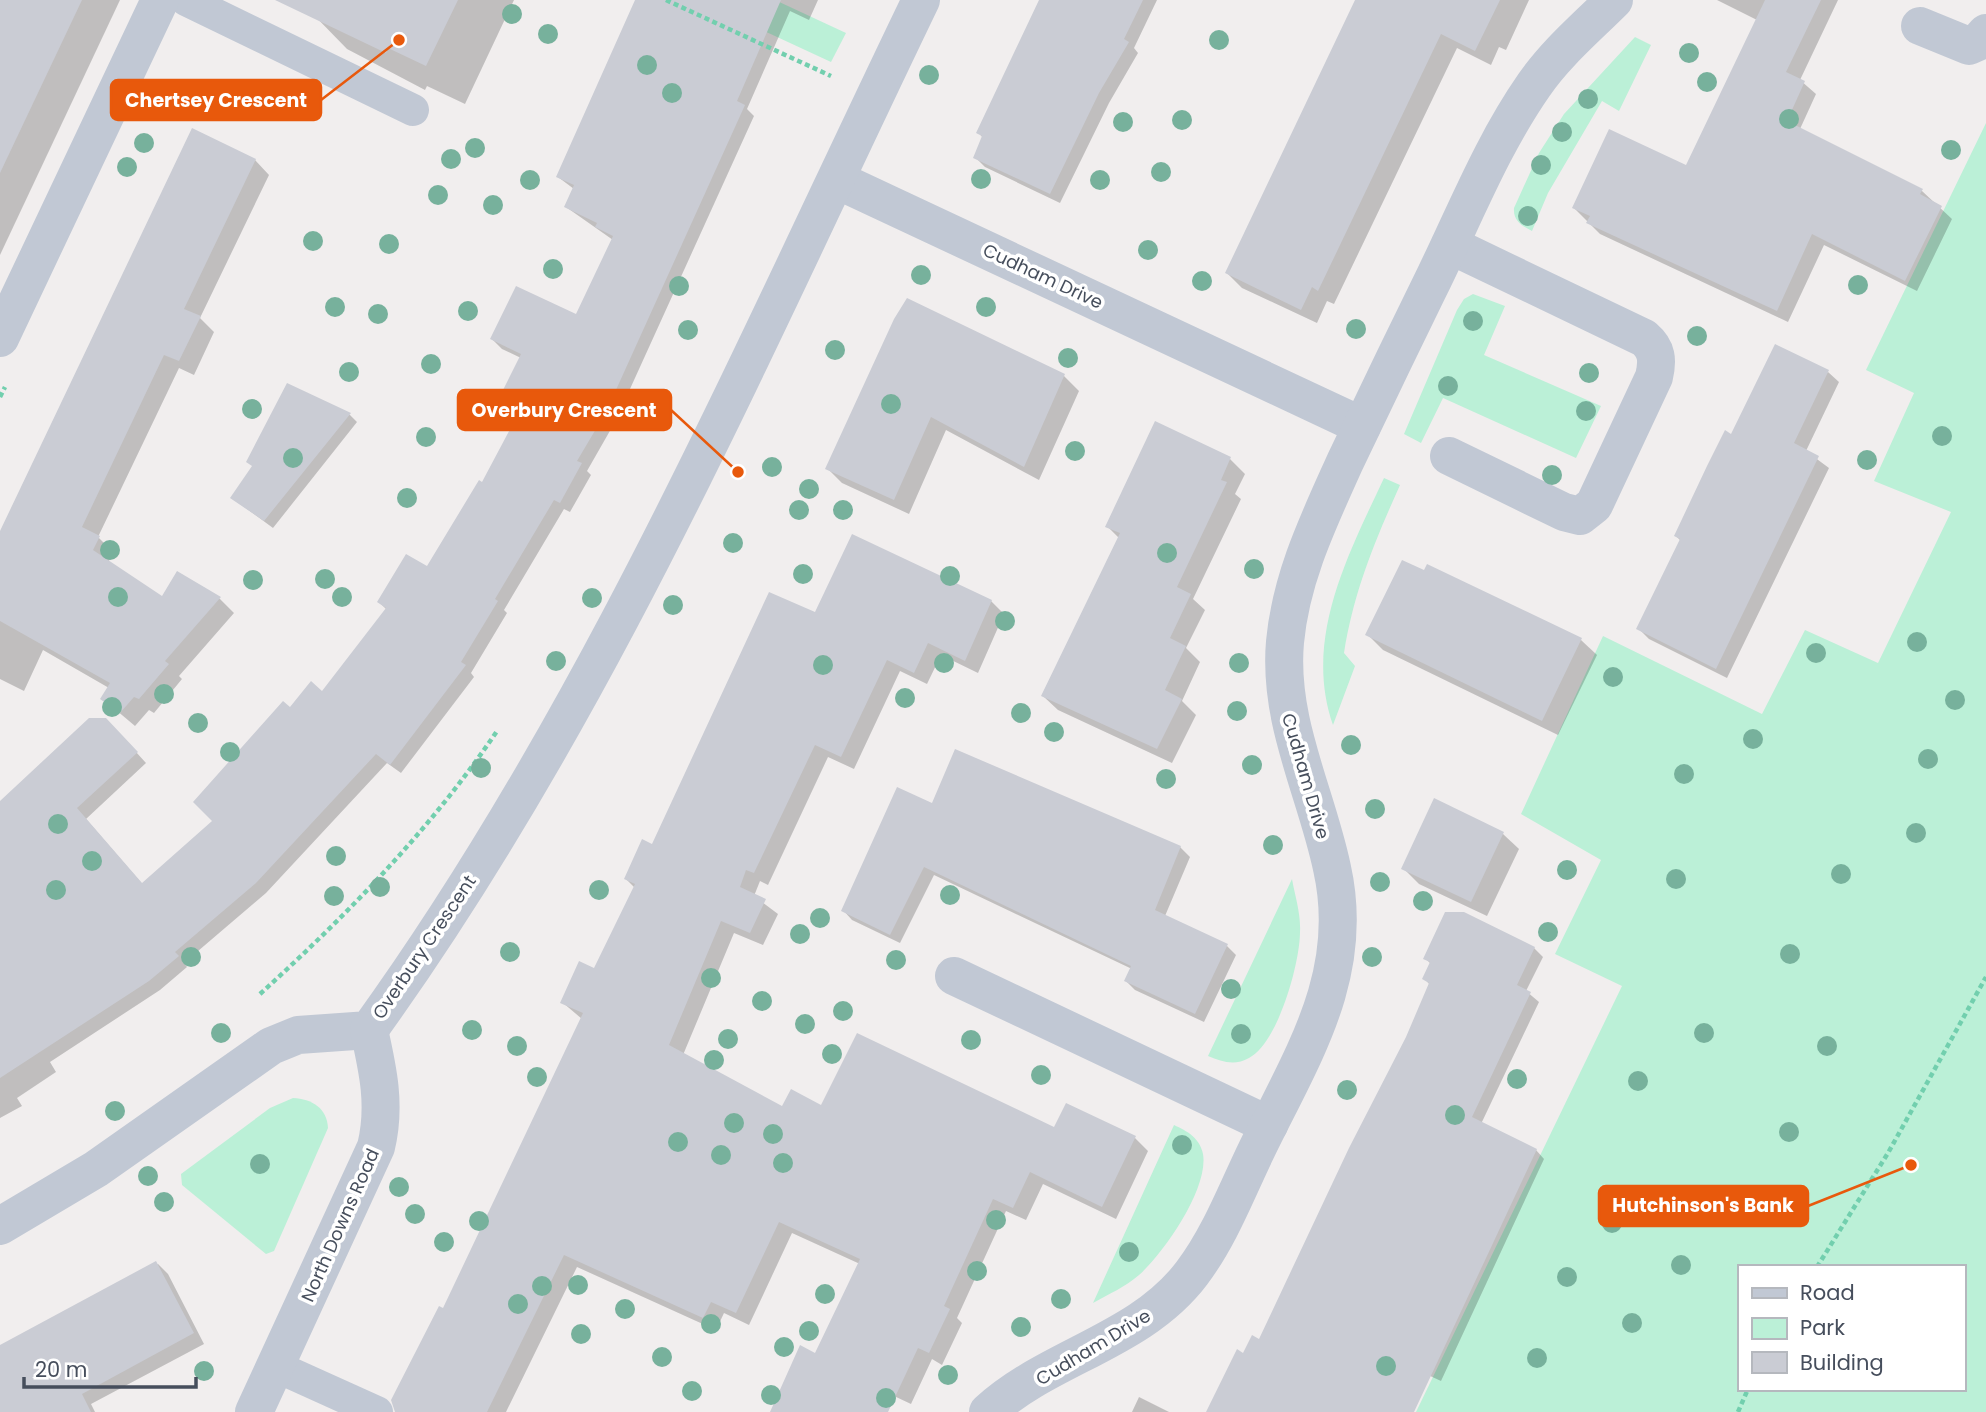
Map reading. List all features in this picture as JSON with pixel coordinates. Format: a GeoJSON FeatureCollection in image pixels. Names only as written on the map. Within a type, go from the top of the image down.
{"type":"FeatureCollection","features":[{"type":"Feature","properties":{"kind":"street"},"geometry":{"type":"LineString","coordinates":[[0,338],[160,0]]}},
{"type":"Feature","properties":{"kind":"street","name":"Overbury Crescent"},"geometry":{"type":"LineString","coordinates":[[0,1226],[96,1169],[271,1046],[298,1035],[369,1030],[449,913],[530,781],[612,634],[837,180],[921,0]]}},
{"type":"Feature","properties":{"kind":"street","name":"Cudham Drive"},"geometry":{"type":"LineString","coordinates":[[988,1412],[1008,1396],[1124,1332],[1174,1294],[1196,1268],[1216,1234],[1320,1020],[1336,963],[1338,936],[1332,868],[1287,704],[1285,642],[1302,564],[1362,426],[1514,116],[1536,83],[1614,0]]}},
{"type":"Feature","properties":{"kind":"street"},"geometry":{"type":"LineString","coordinates":[[1920,26],[1969,46],[1978,42],[1986,33]]}},
{"type":"Feature","properties":{"kind":"street","name":"Cudham Drive"},"geometry":{"type":"LineString","coordinates":[[837,180],[1362,426]]}},
{"type":"Feature","properties":{"kind":"street"},"geometry":{"type":"LineString","coordinates":[[1449,456],[1564,512],[1580,516],[1594,505],[1654,377],[1657,365],[1656,353],[1644,338],[1450,245]]}},
{"type":"Feature","properties":{"kind":"street"},"geometry":{"type":"LineString","coordinates":[[954,976],[1269,1125]]}},
{"type":"Feature","properties":{"kind":"street","name":"North Downs Road"},"geometry":{"type":"LineString","coordinates":[[254,1412],[376,1147],[382,1118],[382,1089],[369,1030]]}},
{"type":"Feature","properties":{"kind":"lane"},"geometry":{"type":"LineString","coordinates":[[186,0],[413,110]]}},
{"type":"Feature","properties":{"kind":"lane"},"geometry":{"type":"LineString","coordinates":[[275,1366],[377,1412]]}},
{"type":"Feature","properties":{"kind":"path"},"geometry":{"type":"LineString","coordinates":[[666,0],[835,78],[840,68]]}},
{"type":"Feature","properties":{"kind":"path"},"geometry":{"type":"LineString","coordinates":[[258,996],[386,870],[457,786],[502,724]]}},
{"type":"Feature","properties":{"kind":"path"},"geometry":{"type":"LineString","coordinates":[[1818,1265],[1888,1153],[1986,977]]}},
{"type":"Feature","properties":{"kind":"path"},"geometry":{"type":"LineString","coordinates":[[1738,1412],[1747,1391]]}},
{"type":"Feature","properties":{"kind":"green space"},"geometry":{"type":"Polygon","coordinates":[[[697,0],[775,0],[846,33],[831,62],[697,0]]]}},
{"type":"Feature","properties":{"kind":"green space"},"geometry":{"type":"Polygon","coordinates":[[[1635,37],[1651,45],[1619,111],[1602,101],[1548,193],[1532,231],[1528,229],[1517,220],[1514,208],[1539,153],[1564,114],[1635,37]]]}},
{"type":"Feature","properties":{"kind":"green space"},"geometry":{"type":"Polygon","coordinates":[[[1986,123],[1986,1412],[1416,1412],[1622,986],[1555,954],[1601,860],[1521,814],[1603,636],[1762,714],[1805,630],[1878,663],[1951,512],[1874,481],[1914,393],[1866,370],[1986,123]]]}},
{"type":"Feature","properties":{"kind":"green space"},"geometry":{"type":"Polygon","coordinates":[[[1473,294],[1505,306],[1484,355],[1601,406],[1576,458],[1443,398],[1421,443],[1404,434],[1457,310],[1464,299],[1473,294]]]}},
{"type":"Feature","properties":{"kind":"green space"},"geometry":{"type":"Polygon","coordinates":[[[1384,478],[1400,485],[1373,547],[1353,609],[1344,653],[1355,666],[1333,725],[1325,693],[1323,661],[1326,629],[1344,567],[1384,478]]]}},
{"type":"Feature","properties":{"kind":"green space"},"geometry":{"type":"Polygon","coordinates":[[[1292,879],[1300,919],[1299,946],[1292,982],[1278,1020],[1260,1050],[1249,1058],[1229,1062],[1208,1056],[1292,879]]]}},
{"type":"Feature","properties":{"kind":"green space"},"geometry":{"type":"Polygon","coordinates":[[[293,1098],[306,1100],[317,1106],[325,1115],[328,1128],[274,1251],[266,1254],[182,1185],[181,1174],[270,1108],[293,1098]]]}},
{"type":"Feature","properties":{"kind":"green space"},"geometry":{"type":"Polygon","coordinates":[[[1174,1125],[1196,1139],[1203,1154],[1203,1168],[1192,1201],[1172,1236],[1149,1265],[1128,1283],[1093,1303],[1174,1125]]]}},
{"type":"Feature","properties":{"kind":"building"},"geometry":{"type":"Polygon","coordinates":[[[0,0],[82,0],[0,173],[0,0]]]}},
{"type":"Feature","properties":{"kind":"building"},"geometry":{"type":"Polygon","coordinates":[[[275,0],[458,0],[426,66],[388,48],[386,53],[275,0]]]}},
{"type":"Feature","properties":{"kind":"building"},"geometry":{"type":"Polygon","coordinates":[[[635,0],[781,0],[737,101],[745,105],[606,412],[577,461],[582,463],[560,503],[554,500],[495,599],[498,601],[461,662],[466,665],[390,765],[376,754],[256,883],[175,952],[179,956],[149,981],[0,1078],[0,801],[89,718],[106,718],[138,752],[77,808],[142,883],[212,821],[193,802],[283,701],[290,707],[311,681],[322,691],[386,608],[377,602],[406,554],[427,566],[479,480],[482,482],[525,401],[503,390],[521,354],[490,339],[516,286],[576,314],[613,236],[595,227],[597,223],[564,207],[574,185],[556,177],[635,0]]]}},
{"type":"Feature","properties":{"kind":"building"},"geometry":{"type":"Polygon","coordinates":[[[1039,0],[1143,0],[1124,39],[1129,42],[1099,93],[1050,194],[973,158],[982,136],[976,133],[1039,0]]]}},
{"type":"Feature","properties":{"kind":"building"},"geometry":{"type":"Polygon","coordinates":[[[1355,0],[1500,0],[1475,51],[1441,34],[1318,291],[1312,287],[1301,310],[1225,273],[1355,0]]]}},
{"type":"Feature","properties":{"kind":"building"},"geometry":{"type":"Polygon","coordinates":[[[1765,0],[1821,0],[1786,72],[1805,81],[1787,121],[1923,189],[1920,194],[1942,206],[1905,281],[1812,234],[1777,311],[1586,223],[1590,216],[1572,208],[1609,129],[1686,165],[1765,0]]]}},
{"type":"Feature","properties":{"kind":"building"},"geometry":{"type":"Polygon","coordinates":[[[192,128],[256,159],[184,309],[201,316],[179,361],[164,355],[82,527],[100,536],[93,550],[162,596],[177,571],[221,597],[165,661],[169,664],[139,699],[134,697],[120,713],[100,699],[110,683],[0,621],[0,531],[192,128]]]}},
{"type":"Feature","properties":{"kind":"building"},"geometry":{"type":"Polygon","coordinates":[[[907,298],[1065,374],[1024,467],[931,417],[894,500],[825,469],[894,319],[907,298]]]}},
{"type":"Feature","properties":{"kind":"building"},"geometry":{"type":"Polygon","coordinates":[[[1775,344],[1829,370],[1794,443],[1819,456],[1716,669],[1636,629],[1680,539],[1674,536],[1707,466],[1725,430],[1731,434],[1775,344]]]}},
{"type":"Feature","properties":{"kind":"building"},"geometry":{"type":"Polygon","coordinates":[[[287,383],[351,413],[264,521],[230,498],[252,466],[246,462],[287,383]]]}},
{"type":"Feature","properties":{"kind":"building"},"geometry":{"type":"Polygon","coordinates":[[[1155,421],[1231,457],[1221,480],[1227,482],[1177,587],[1191,594],[1170,638],[1186,646],[1165,690],[1182,699],[1157,749],[1041,696],[1120,533],[1105,527],[1155,421]]]}},
{"type":"Feature","properties":{"kind":"building"},"geometry":{"type":"Polygon","coordinates":[[[852,534],[992,600],[965,661],[928,643],[914,673],[887,660],[841,757],[815,745],[754,873],[746,870],[740,887],[766,899],[750,933],[721,921],[669,1045],[782,1106],[791,1089],[821,1105],[857,1033],[1054,1127],[1066,1103],[1136,1136],[1102,1207],[1030,1172],[1013,1208],[993,1199],[944,1306],[950,1309],[929,1353],[918,1348],[888,1412],[770,1412],[800,1345],[815,1353],[860,1259],[779,1222],[736,1313],[711,1302],[703,1318],[564,1255],[487,1412],[395,1412],[391,1400],[439,1306],[443,1308],[583,1013],[560,1003],[579,961],[594,968],[635,884],[624,879],[642,839],[652,844],[769,592],[815,612],[852,534]]]}},
{"type":"Feature","properties":{"kind":"building"},"geometry":{"type":"Polygon","coordinates":[[[1402,560],[1424,570],[1427,564],[1582,638],[1542,721],[1365,635],[1402,560]]]}},
{"type":"Feature","properties":{"kind":"building"},"geometry":{"type":"Polygon","coordinates":[[[955,749],[1181,846],[1155,910],[1228,944],[1195,1014],[1124,981],[1131,966],[924,867],[890,935],[841,911],[897,787],[932,803],[955,749]]]}},
{"type":"Feature","properties":{"kind":"building"},"geometry":{"type":"Polygon","coordinates":[[[1434,798],[1504,832],[1471,902],[1401,869],[1434,798]]]}},
{"type":"Feature","properties":{"kind":"building"},"geometry":{"type":"Polygon","coordinates":[[[1445,912],[1464,912],[1535,947],[1517,985],[1531,992],[1472,1117],[1537,1149],[1414,1412],[1206,1412],[1237,1349],[1243,1353],[1252,1335],[1259,1339],[1349,1148],[1406,1037],[1429,983],[1422,979],[1430,962],[1423,959],[1445,912]]]}},
{"type":"Feature","properties":{"kind":"building"},"geometry":{"type":"Polygon","coordinates":[[[156,1261],[194,1333],[82,1394],[91,1412],[0,1412],[0,1345],[156,1261]]]}},
{"type":"Feature","properties":{"kind":"place","name":"Chertsey Crescent"},"geometry":{"type":"Point","coordinates":[399,40]}},
{"type":"Feature","properties":{"kind":"place","name":"Overbury Crescent"},"geometry":{"type":"Point","coordinates":[738,472]}},
{"type":"Feature","properties":{"kind":"place","name":"Hutchinson's Bank"},"geometry":{"type":"Point","coordinates":[1911,1165]}}]}
